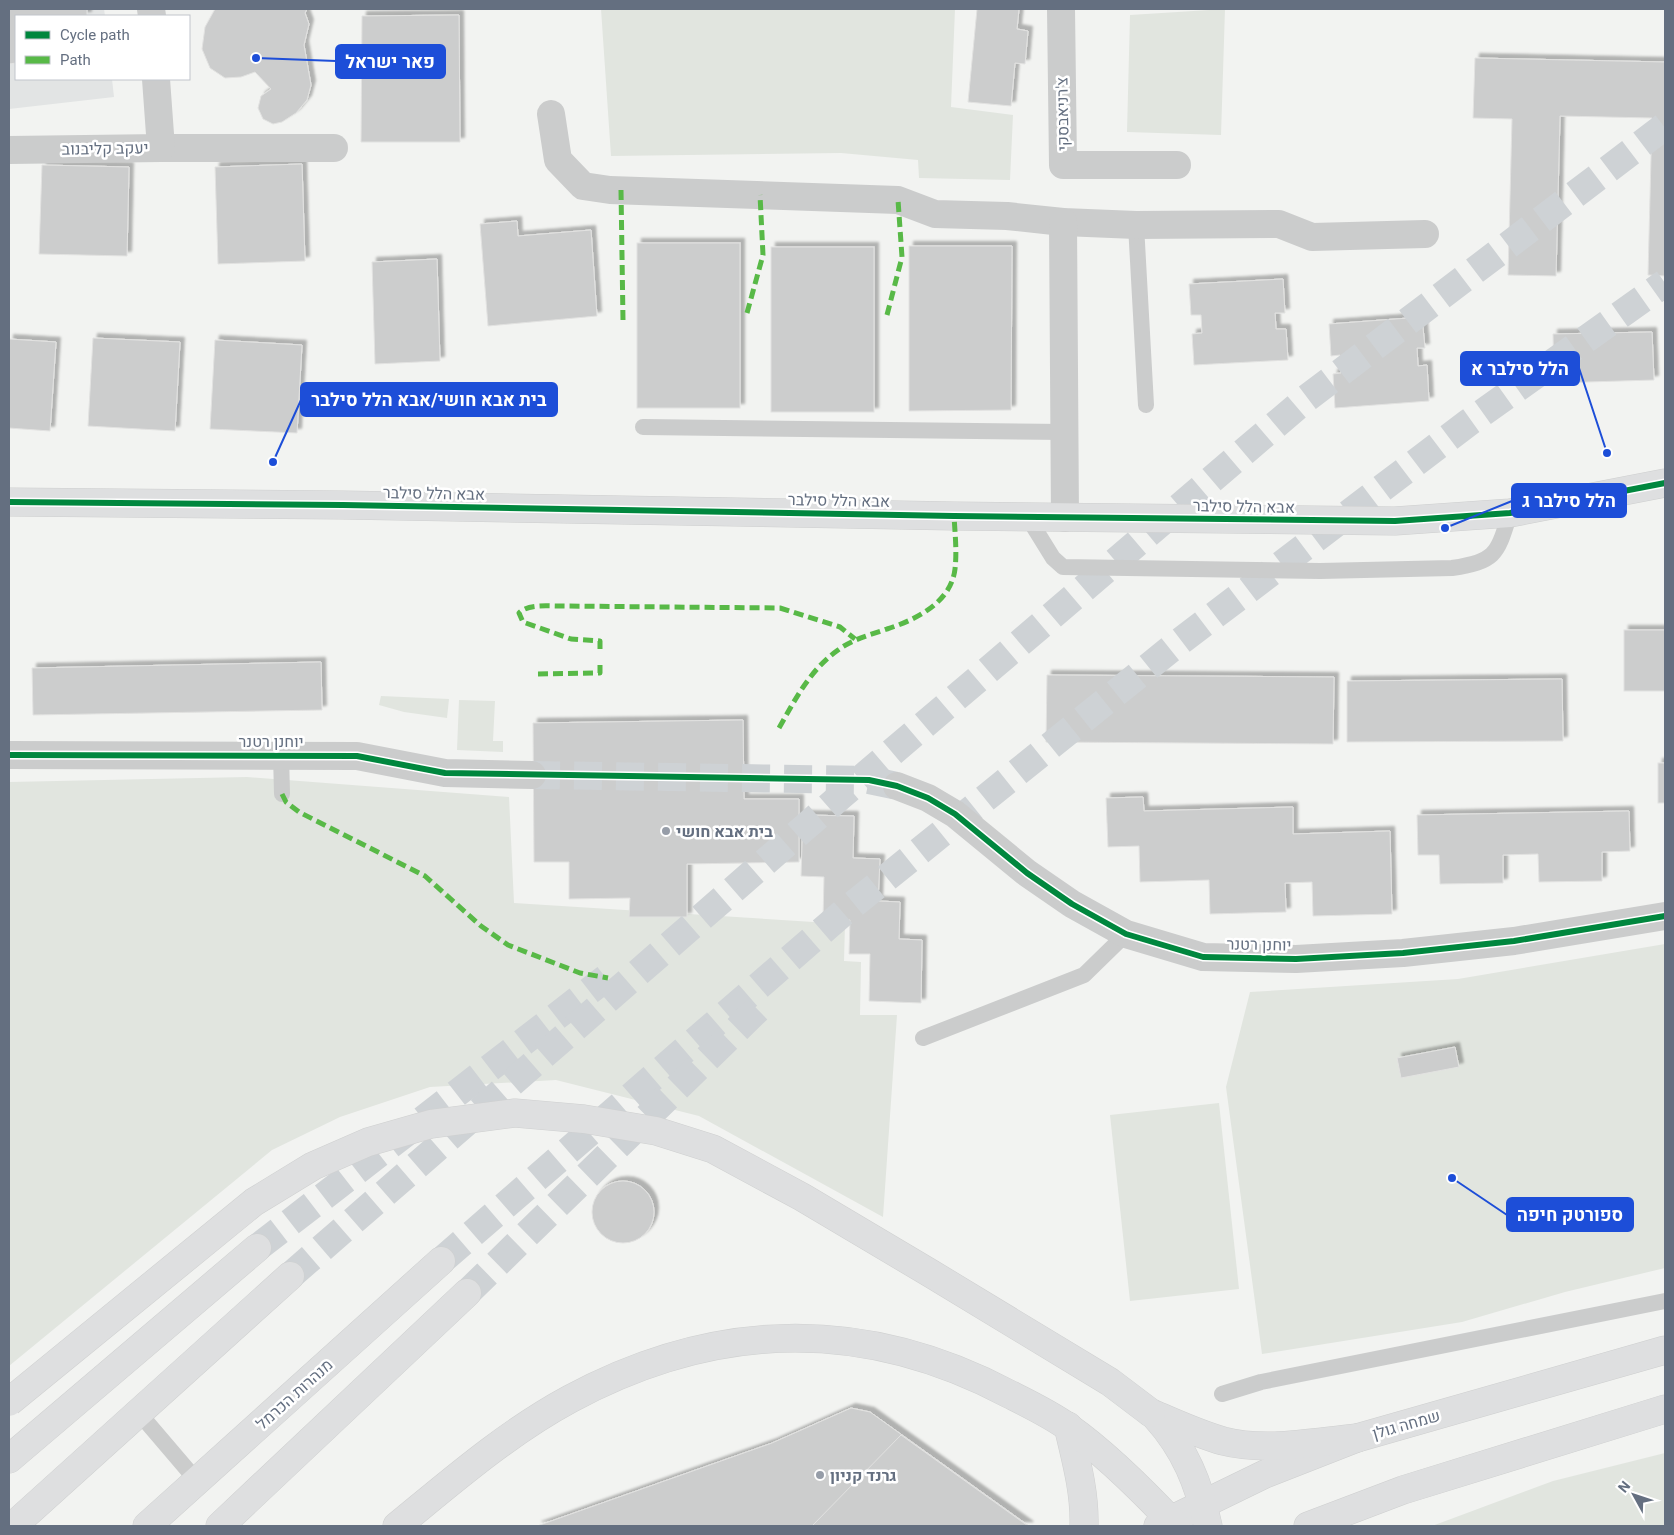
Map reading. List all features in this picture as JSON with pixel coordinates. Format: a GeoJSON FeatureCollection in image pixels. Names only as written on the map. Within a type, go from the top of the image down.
{"type":"FeatureCollection","features":[{"type":"Feature","properties":{"kind":"main road","name":"אבא הלל סילבר"},"geometry":{"type":"LineString","coordinates":[[9,502],[343,505],[1066,518],[1395,521],[1510,513],[1665,484]]}},
{"type":"Feature","properties":{"kind":"main road"},"geometry":{"type":"LineString","coordinates":[[9,1402],[254,1202],[313,1166],[368,1142],[431,1124],[515,1113],[584,1119],[656,1131],[713,1149],[802,1196],[1110,1382],[1151,1413],[1170,1432],[1183,1452],[1206,1514]]}},
{"type":"Feature","properties":{"kind":"main road"},"geometry":{"type":"LineString","coordinates":[[9,1459],[257,1248]]}},
{"type":"Feature","properties":{"kind":"main road","name":"מנהרות הכרמל"},"geometry":{"type":"LineString","coordinates":[[147,1526],[441,1262]]}},
{"type":"Feature","properties":{"kind":"main road"},"geometry":{"type":"LineString","coordinates":[[13,1526],[290,1276]]}},
{"type":"Feature","properties":{"kind":"main road"},"geometry":{"type":"LineString","coordinates":[[223,1523],[467,1293]]}},
{"type":"Feature","properties":{"kind":"main road"},"geometry":{"type":"LineString","coordinates":[[397,1526],[519,1430],[570,1399],[648,1364],[732,1342],[799,1337],[846,1341],[914,1354],[963,1371],[1068,1426],[1121,1472],[1168,1524]]}},
{"type":"Feature","properties":{"kind":"main road","name":"שמחה גולן"},"geometry":{"type":"LineString","coordinates":[[1168,1524],[1206,1514],[1265,1474],[1357,1438],[1665,1350]]}},
{"type":"Feature","properties":{"kind":"main road"},"geometry":{"type":"LineString","coordinates":[[1308,1526],[1403,1490],[1665,1409]]}},
{"type":"Feature","properties":{"kind":"main road"},"geometry":{"type":"LineString","coordinates":[[1151,1413],[1193,1432],[1232,1442],[1274,1447],[1357,1438]]}},
{"type":"Feature","properties":{"kind":"main road"},"geometry":{"type":"LineString","coordinates":[[1068,1426],[1080,1471],[1085,1508],[1084,1526]]}},
{"type":"Feature","properties":{"kind":"street","name":"צ'רניאבסקי"},"geometry":{"type":"LineString","coordinates":[[1061,9],[1063,165],[1177,165]]}},
{"type":"Feature","properties":{"kind":"street","name":"יעקב קליבנוב"},"geometry":{"type":"LineString","coordinates":[[9,150],[162,148],[156,80]]}},
{"type":"Feature","properties":{"kind":"street"},"geometry":{"type":"LineString","coordinates":[[551,114],[558,160],[582,186],[610,190],[898,200],[935,214],[1007,216],[1063,222],[1136,225],[1279,224],[1312,237],[1425,234]]}},
{"type":"Feature","properties":{"kind":"street"},"geometry":{"type":"LineString","coordinates":[[162,148],[334,148]]}},
{"type":"Feature","properties":{"kind":"street"},"geometry":{"type":"LineString","coordinates":[[1063,222],[1066,518]]}},
{"type":"Feature","properties":{"kind":"street","name":"יוחנן רטנר"},"geometry":{"type":"LineString","coordinates":[[9,755],[281,754],[357,756],[445,773],[532,775]]}},
{"type":"Feature","properties":{"kind":"street","name":"יוחנן רטנר"},"geometry":{"type":"LineString","coordinates":[[897,786],[928,798],[954,814],[1034,878],[1072,904],[1126,934],[1203,957],[1296,959],[1403,952],[1514,941],[1665,916]]}},
{"type":"Feature","properties":{"kind":"lane"},"geometry":{"type":"LineString","coordinates":[[1136,225],[1146,405]]}},
{"type":"Feature","properties":{"kind":"lane"},"geometry":{"type":"LineString","coordinates":[[643,427],[1065,432]]}},
{"type":"Feature","properties":{"kind":"lane"},"geometry":{"type":"LineString","coordinates":[[1026,516],[1054,558],[1063,567],[1320,571],[1452,568],[1472,565],[1486,560],[1497,551],[1510,513]]}},
{"type":"Feature","properties":{"kind":"lane"},"geometry":{"type":"LineString","coordinates":[[281,754],[282,794]]}},
{"type":"Feature","properties":{"kind":"lane"},"geometry":{"type":"LineString","coordinates":[[923,1038],[1084,975],[1126,934]]}},
{"type":"Feature","properties":{"kind":"lane"},"geometry":{"type":"LineString","coordinates":[[1222,1394],[1261,1382],[1665,1301]]}},
{"type":"Feature","properties":{"kind":"lane"},"geometry":{"type":"LineString","coordinates":[[139,1413],[197,1482]]}},
{"type":"Feature","properties":{"kind":"shaded area"},"geometry":{"type":"Polygon","coordinates":[[[9,9],[104,9],[105,15],[15,15],[15,80],[112,80],[114,97],[9,109],[9,9]]]}},
{"type":"Feature","properties":{"kind":"shaded area"},"geometry":{"type":"Polygon","coordinates":[[[601,9],[955,9],[951,107],[1013,115],[1010,180],[919,178],[918,160],[841,153],[611,156],[601,9]]]}},
{"type":"Feature","properties":{"kind":"shaded area"},"geometry":{"type":"Polygon","coordinates":[[[1225,9],[1221,135],[1127,132],[1130,15],[1225,9]]]}},
{"type":"Feature","properties":{"kind":"shaded area"},"geometry":{"type":"Polygon","coordinates":[[[381,696],[449,699],[447,718],[404,712],[379,705],[381,696]]]}},
{"type":"Feature","properties":{"kind":"shaded area"},"geometry":{"type":"Polygon","coordinates":[[[459,700],[495,701],[493,741],[503,741],[503,752],[457,750],[459,700]]]}},
{"type":"Feature","properties":{"kind":"shaded area"},"geometry":{"type":"Polygon","coordinates":[[[247,777],[509,797],[514,903],[845,924],[844,961],[861,962],[860,1015],[897,1015],[883,1217],[699,1116],[556,1080],[430,1087],[340,1117],[272,1150],[9,1366],[9,782],[247,777]]]}},
{"type":"Feature","properties":{"kind":"shaded area"},"geometry":{"type":"Polygon","coordinates":[[[1665,944],[1665,1268],[1565,1292],[1462,1322],[1262,1354],[1226,1087],[1250,992],[1458,979],[1665,944]]]}},
{"type":"Feature","properties":{"kind":"shaded area"},"geometry":{"type":"Polygon","coordinates":[[[1219,1103],[1239,1289],[1130,1301],[1110,1115],[1219,1103]]]}},
{"type":"Feature","properties":{"kind":"shaded area"},"geometry":{"type":"Polygon","coordinates":[[[1665,1453],[1665,1526],[1432,1526],[1553,1481],[1665,1453]]]}},
{"type":"Feature","properties":{"kind":"building"},"geometry":{"type":"Polygon","coordinates":[[[9,9],[87,9],[87,15],[15,15],[15,63],[9,64],[9,9]]]}},
{"type":"Feature","properties":{"kind":"building"},"geometry":{"type":"Polygon","coordinates":[[[215,9],[307,9],[305,13],[309,24],[304,45],[311,85],[307,100],[296,113],[282,122],[273,124],[263,119],[258,108],[261,96],[271,89],[255,72],[241,77],[225,78],[210,68],[202,49],[205,27],[215,9]]]}},
{"type":"Feature","properties":{"kind":"building"},"geometry":{"type":"Polygon","coordinates":[[[977,9],[1019,9],[1017,29],[1028,31],[1025,64],[1015,63],[1011,106],[968,102],[977,9]]]}},
{"type":"Feature","properties":{"kind":"building"},"geometry":{"type":"Polygon","coordinates":[[[459,15],[460,142],[361,142],[362,16],[459,15]]]}},
{"type":"Feature","properties":{"kind":"building"},"geometry":{"type":"Polygon","coordinates":[[[1475,58],[1665,62],[1665,276],[1648,275],[1652,118],[1560,116],[1556,276],[1508,275],[1512,119],[1473,118],[1475,58]]]}},
{"type":"Feature","properties":{"kind":"building"},"geometry":{"type":"Polygon","coordinates":[[[302,164],[305,261],[218,264],[215,167],[302,164]]]}},
{"type":"Feature","properties":{"kind":"building"},"geometry":{"type":"Polygon","coordinates":[[[42,165],[129,167],[127,256],[39,254],[42,165]]]}},
{"type":"Feature","properties":{"kind":"building"},"geometry":{"type":"Polygon","coordinates":[[[517,221],[518,236],[591,230],[597,316],[488,326],[480,224],[517,221]]]}},
{"type":"Feature","properties":{"kind":"building"},"geometry":{"type":"Polygon","coordinates":[[[637,243],[740,243],[740,408],[637,408],[637,243]]]}},
{"type":"Feature","properties":{"kind":"building"},"geometry":{"type":"Polygon","coordinates":[[[909,246],[1012,246],[1011,410],[909,411],[909,246]]]}},
{"type":"Feature","properties":{"kind":"building"},"geometry":{"type":"Polygon","coordinates":[[[771,247],[874,247],[874,412],[771,412],[771,247]]]}},
{"type":"Feature","properties":{"kind":"building"},"geometry":{"type":"Polygon","coordinates":[[[437,259],[440,361],[375,364],[372,262],[437,259]]]}},
{"type":"Feature","properties":{"kind":"building"},"geometry":{"type":"Polygon","coordinates":[[[1283,279],[1285,313],[1275,313],[1276,329],[1286,329],[1288,360],[1194,365],[1192,334],[1202,333],[1201,315],[1191,315],[1189,284],[1283,279]]]}},
{"type":"Feature","properties":{"kind":"building"},"geometry":{"type":"Polygon","coordinates":[[[1422,317],[1425,348],[1417,348],[1418,366],[1427,365],[1429,401],[1335,408],[1333,374],[1341,373],[1340,355],[1331,356],[1329,324],[1422,317]]]}},
{"type":"Feature","properties":{"kind":"building"},"geometry":{"type":"Polygon","coordinates":[[[1652,332],[1654,380],[1554,383],[1553,334],[1652,332]]]}},
{"type":"Feature","properties":{"kind":"building"},"geometry":{"type":"Polygon","coordinates":[[[93,338],[180,342],[175,431],[88,426],[93,338]]]}},
{"type":"Feature","properties":{"kind":"building"},"geometry":{"type":"Polygon","coordinates":[[[9,339],[56,342],[50,431],[9,428],[9,339]]]}},
{"type":"Feature","properties":{"kind":"building"},"geometry":{"type":"Polygon","coordinates":[[[215,340],[302,345],[297,433],[210,429],[215,340]]]}},
{"type":"Feature","properties":{"kind":"building"},"geometry":{"type":"Polygon","coordinates":[[[1624,630],[1665,630],[1665,691],[1624,691],[1624,630]]]}},
{"type":"Feature","properties":{"kind":"building"},"geometry":{"type":"Polygon","coordinates":[[[321,662],[322,710],[33,715],[32,668],[321,662]]]}},
{"type":"Feature","properties":{"kind":"building"},"geometry":{"type":"Polygon","coordinates":[[[1047,675],[1334,677],[1333,744],[1046,742],[1047,675]]]}},
{"type":"Feature","properties":{"kind":"building"},"geometry":{"type":"Polygon","coordinates":[[[1562,679],[1563,741],[1347,742],[1347,681],[1562,679]]]}},
{"type":"Feature","properties":{"kind":"building","name":"בית אבא חושי"},"geometry":{"type":"Polygon","coordinates":[[[743,720],[744,799],[799,799],[799,862],[687,864],[687,917],[629,917],[630,898],[569,899],[569,862],[534,862],[533,723],[743,720]]]}},
{"type":"Feature","properties":{"kind":"building"},"geometry":{"type":"Polygon","coordinates":[[[1658,763],[1665,763],[1665,803],[1658,803],[1658,763]]]}},
{"type":"Feature","properties":{"kind":"building"},"geometry":{"type":"Polygon","coordinates":[[[1143,797],[1144,811],[1293,807],[1293,834],[1390,831],[1392,914],[1313,916],[1312,882],[1285,883],[1286,912],[1210,914],[1209,880],[1140,882],[1139,846],[1108,847],[1106,798],[1143,797]]]}},
{"type":"Feature","properties":{"kind":"building"},"geometry":{"type":"Polygon","coordinates":[[[1629,811],[1630,851],[1602,852],[1602,881],[1539,882],[1538,854],[1503,855],[1503,883],[1440,884],[1439,855],[1418,855],[1417,815],[1629,811]]]}},
{"type":"Feature","properties":{"kind":"building"},"geometry":{"type":"Polygon","coordinates":[[[803,815],[854,816],[853,858],[880,859],[878,901],[900,902],[899,939],[922,940],[921,1003],[869,1001],[870,954],[849,954],[850,920],[823,919],[824,877],[801,876],[803,815]]]}},
{"type":"Feature","properties":{"kind":"building"},"geometry":{"type":"Polygon","coordinates":[[[1455,1047],[1459,1067],[1401,1078],[1397,1058],[1455,1047]]]}},
{"type":"Feature","properties":{"kind":"building"},"geometry":{"type":"Polygon","coordinates":[[[623,1181],[635,1183],[645,1190],[652,1200],[654,1212],[652,1224],[645,1234],[635,1241],[623,1243],[611,1241],[601,1234],[594,1224],[592,1212],[594,1200],[601,1190],[611,1183],[623,1181]]]}},
{"type":"Feature","properties":{"kind":"building","name":"גרנד קניון"},"geometry":{"type":"Polygon","coordinates":[[[851,1408],[870,1412],[1029,1526],[537,1526],[772,1443],[851,1408]]]}},
{"type":"Feature","properties":{"kind":"building"},"geometry":{"type":"Polygon","coordinates":[[[901,1435],[1028,1526],[812,1526],[901,1435]]]}},
{"type":"Feature","properties":{"kind":"tunnel"},"geometry":{"type":"LineString","coordinates":[[290,1276],[842,795],[1307,398],[1665,126]]}},
{"type":"Feature","properties":{"kind":"tunnel"},"geometry":{"type":"LineString","coordinates":[[441,1261],[844,912],[1178,643],[1468,423],[1665,283]]}},
{"type":"Feature","properties":{"kind":"tunnel"},"geometry":{"type":"LineString","coordinates":[[532,775],[869,780],[897,786]]}},
{"type":"Feature","properties":{"kind":"tunnel"},"geometry":{"type":"LineString","coordinates":[[257,1248],[606,978]]}},
{"type":"Feature","properties":{"kind":"tunnel"},"geometry":{"type":"LineString","coordinates":[[467,1293],[764,1003]]}},
{"type":"Feature","properties":{"kind":"marked path"},"geometry":{"type":"LineString","coordinates":[[621,190],[623,320]]}},
{"type":"Feature","properties":{"kind":"marked path"},"geometry":{"type":"LineString","coordinates":[[747,313],[763,255],[760,195]]}},
{"type":"Feature","properties":{"kind":"marked path"},"geometry":{"type":"LineString","coordinates":[[887,315],[902,257],[898,200]]}},
{"type":"Feature","properties":{"kind":"marked path"},"geometry":{"type":"LineString","coordinates":[[779,728],[804,685],[828,658],[856,640],[909,621],[939,601],[947,591],[955,569],[954,516]]}},
{"type":"Feature","properties":{"kind":"marked path"},"geometry":{"type":"LineString","coordinates":[[600,649],[600,641],[571,639],[523,622],[519,613],[527,608],[543,606],[780,608],[840,627],[855,639]]}},
{"type":"Feature","properties":{"kind":"marked path"},"geometry":{"type":"LineString","coordinates":[[538,674],[600,673],[600,664]]}},
{"type":"Feature","properties":{"kind":"marked path"},"geometry":{"type":"LineString","coordinates":[[282,794],[286,802],[299,812],[425,876],[481,926],[508,945],[580,973],[608,978]]}},
{"type":"Feature","properties":{"kind":"cycle path"},"geometry":{"type":"LineString","coordinates":[[9,502],[343,505],[954,516],[1395,521],[1510,513],[1665,483]]}},
{"type":"Feature","properties":{"kind":"cycle path"},"geometry":{"type":"LineString","coordinates":[[9,755],[357,756],[445,773],[869,780],[897,786],[928,798],[955,814],[1027,873],[1072,904],[1126,934],[1203,957],[1296,959],[1403,953],[1514,941],[1665,916]]}},
{"type":"Feature","properties":{"kind":"place","name":"פאר ישראל"},"geometry":{"type":"Point","coordinates":[256,58]}},
{"type":"Feature","properties":{"kind":"place","name":"הלל סילבר א"},"geometry":{"type":"Point","coordinates":[1607,453]}},
{"type":"Feature","properties":{"kind":"place","name":"בית אבא חושי/אבא הלל סילבר"},"geometry":{"type":"Point","coordinates":[273,462]}},
{"type":"Feature","properties":{"kind":"place","name":"הלל סילבר ג"},"geometry":{"type":"Point","coordinates":[1445,528]}},
{"type":"Feature","properties":{"kind":"place","name":"בית אבא חושי"},"geometry":{"type":"Point","coordinates":[666,831]}},
{"type":"Feature","properties":{"kind":"place","name":"ספורטק חיפה"},"geometry":{"type":"Point","coordinates":[1452,1178]}},
{"type":"Feature","properties":{"kind":"place","name":"גרנד קניון"},"geometry":{"type":"Point","coordinates":[820,1475]}}]}
